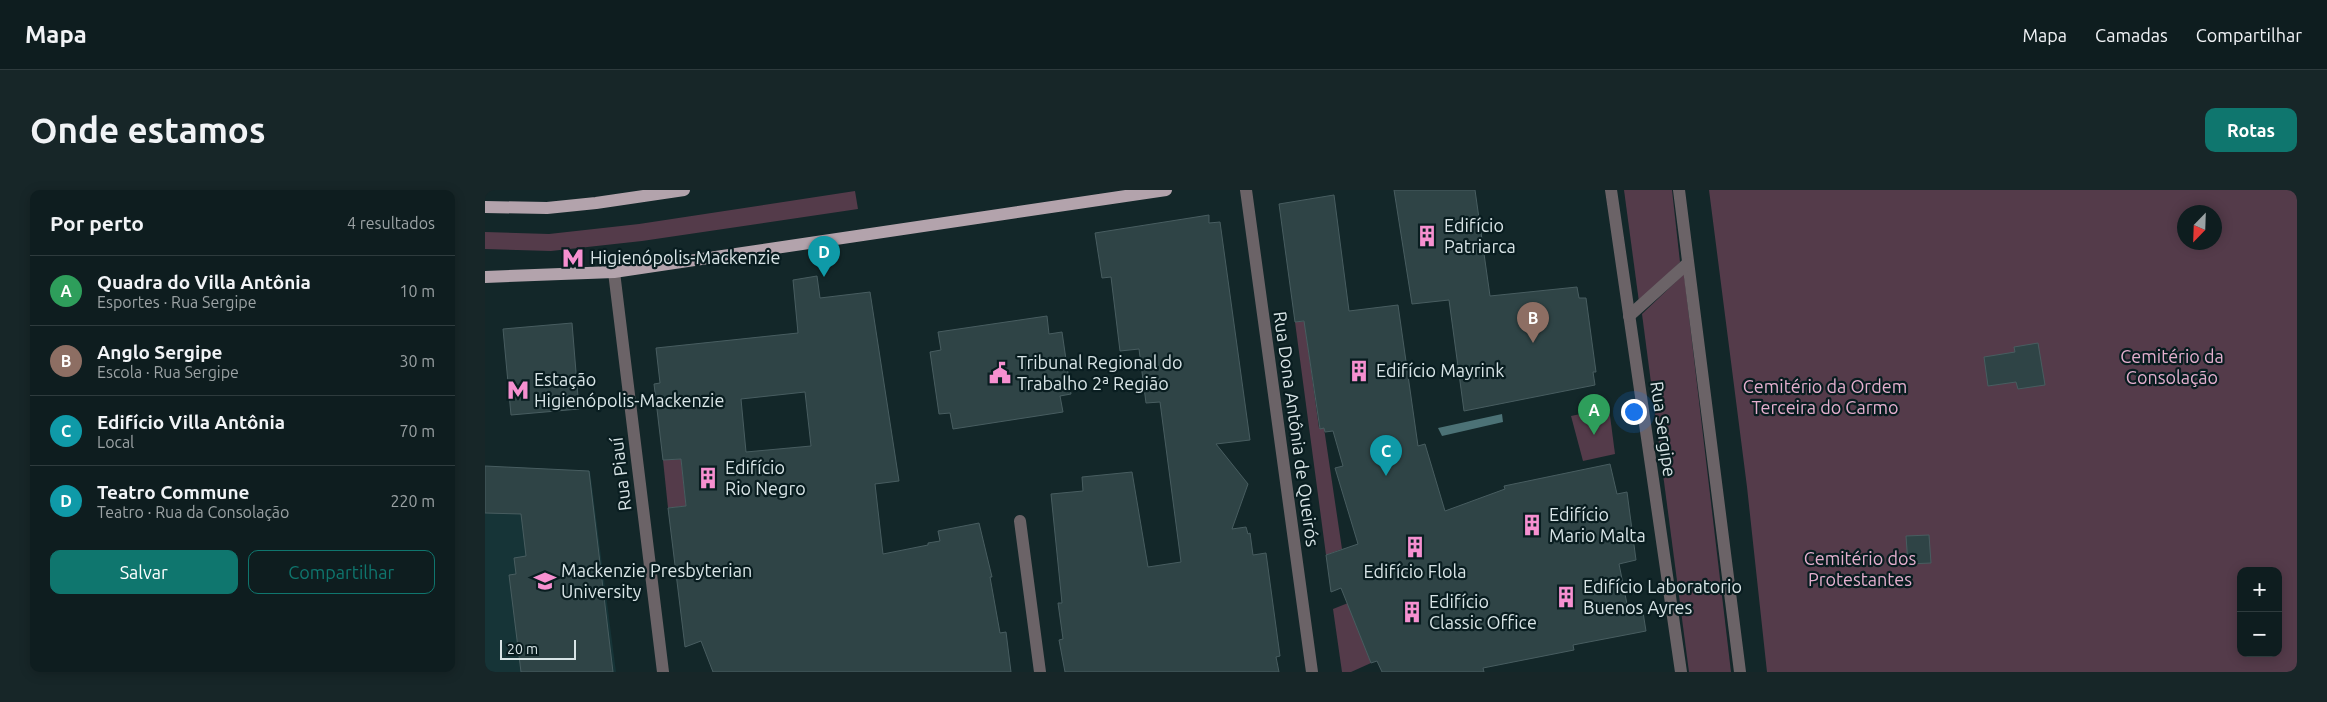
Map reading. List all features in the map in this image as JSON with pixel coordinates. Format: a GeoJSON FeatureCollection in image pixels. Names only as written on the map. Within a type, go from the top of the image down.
{"type":"FeatureCollection","features":[{"type":"Feature","properties":{"kind":"main road"},"geometry":{"type":"LineString","coordinates":[[485,207],[547,208],[684,190]]}},
{"type":"Feature","properties":{"kind":"main road"},"geometry":{"type":"LineString","coordinates":[[485,277],[615,272],[1166,190]]}},
{"type":"Feature","properties":{"kind":"street","name":"Rua Dona Antônia de Queirós"},"geometry":{"type":"LineString","coordinates":[[1245,190],[1312,672]]}},
{"type":"Feature","properties":{"kind":"street","name":"Rua Sergipe"},"geometry":{"type":"LineString","coordinates":[[1611,190],[1681,672]]}},
{"type":"Feature","properties":{"kind":"street"},"geometry":{"type":"LineString","coordinates":[[1679,190],[1740,672]]}},
{"type":"Feature","properties":{"kind":"street"},"geometry":{"type":"LineString","coordinates":[[1629,316],[1688,263]]}},
{"type":"Feature","properties":{"kind":"street","name":"Rua Piauí"},"geometry":{"type":"LineString","coordinates":[[615,272],[663,672]]}},
{"type":"Feature","properties":{"kind":"street"},"geometry":{"type":"LineString","coordinates":[[1020,521],[1040,672]]}},
{"type":"Feature","properties":{"kind":"shaded area"},"geometry":{"type":"Polygon","coordinates":[[[1502,414],[1503,422],[1442,436],[1438,428],[1502,414]]]}},
{"type":"Feature","properties":{"kind":"shaded area","name":"Mackenzie Presbyterian University"},"geometry":{"type":"Polygon","coordinates":[[[485,466],[590,471],[616,672],[485,672],[485,466]]]}},
{"type":"Feature","properties":{"kind":"green space"},"geometry":{"type":"Polygon","coordinates":[[[1624,190],[1672,190],[1680,262],[1639,302],[1624,190]]]}},
{"type":"Feature","properties":{"kind":"green space"},"geometry":{"type":"Polygon","coordinates":[[[1709,190],[2297,190],[2297,672],[1767,672],[1747,487],[1709,190]]]}},
{"type":"Feature","properties":{"kind":"green space"},"geometry":{"type":"Polygon","coordinates":[[[855,191],[858,209],[642,241],[551,251],[485,249],[485,232],[549,234],[639,224],[855,191]]]}},
{"type":"Feature","properties":{"kind":"green space"},"geometry":{"type":"Polygon","coordinates":[[[1684,274],[1731,672],[1689,672],[1642,314],[1684,274]]]}},
{"type":"Feature","properties":{"kind":"green space"},"geometry":{"type":"Polygon","coordinates":[[[1309,321],[1305,326],[1319,428],[1324,428],[1342,549],[1326,555],[1295,322],[1309,321]]]}},
{"type":"Feature","properties":{"kind":"green space"},"geometry":{"type":"Polygon","coordinates":[[[1609,408],[1615,454],[1583,461],[1571,416],[1609,408]]]}},
{"type":"Feature","properties":{"kind":"green space"},"geometry":{"type":"Polygon","coordinates":[[[681,459],[686,506],[668,508],[663,460],[681,459]]]}},
{"type":"Feature","properties":{"kind":"green space"},"geometry":{"type":"Polygon","coordinates":[[[1348,603],[1371,663],[1351,672],[1342,672],[1333,609],[1348,603]]]}},
{"type":"Feature","properties":{"kind":"building"},"geometry":{"type":"Polygon","coordinates":[[[1394,190],[1475,190],[1490,296],[1577,287],[1579,298],[1586,298],[1596,372],[1593,372],[1595,385],[1464,411],[1449,300],[1412,304],[1394,190]]]}},
{"type":"Feature","properties":{"kind":"building"},"geometry":{"type":"Polygon","coordinates":[[[1334,195],[1349,311],[1398,305],[1418,446],[1425,444],[1445,511],[1505,489],[1504,486],[1610,464],[1617,494],[1627,492],[1636,560],[1619,564],[1628,609],[1642,606],[1646,631],[1573,645],[1574,650],[1483,668],[1484,672],[1382,672],[1377,661],[1371,663],[1341,588],[1331,592],[1326,555],[1358,544],[1335,468],[1343,466],[1333,431],[1325,432],[1324,428],[1320,429],[1304,321],[1295,322],[1279,204],[1334,195]]]}},
{"type":"Feature","properties":{"kind":"building"},"geometry":{"type":"Polygon","coordinates":[[[1209,215],[1209,223],[1220,222],[1250,440],[1216,444],[1248,484],[1232,529],[1246,527],[1248,534],[1250,533],[1253,555],[1266,553],[1280,656],[1276,657],[1279,672],[1065,672],[1059,640],[1063,639],[1058,603],[1062,603],[1051,494],[1083,491],[1082,477],[1132,472],[1148,567],[1181,562],[1160,402],[1146,403],[1139,349],[1120,351],[1111,277],[1102,278],[1095,233],[1209,215]]]}},
{"type":"Feature","properties":{"kind":"building"},"geometry":{"type":"Polygon","coordinates":[[[817,276],[820,298],[870,292],[899,481],[875,484],[883,554],[928,545],[928,543],[940,541],[938,531],[979,523],[992,577],[990,577],[1000,633],[1006,632],[1011,672],[713,672],[701,641],[685,647],[668,508],[686,506],[681,459],[663,460],[654,384],[660,383],[656,348],[798,333],[793,280],[817,276]],[[805,392],[741,399],[746,452],[811,446],[805,392]]]}},
{"type":"Feature","properties":{"kind":"building","name":"Tribunal Regional do Trabalho 2ª Região"},"geometry":{"type":"Polygon","coordinates":[[[1047,316],[1049,334],[1062,332],[1071,394],[1060,396],[1063,412],[953,429],[950,413],[939,414],[930,352],[941,350],[938,332],[1047,316]]]}},
{"type":"Feature","properties":{"kind":"building"},"geometry":{"type":"Polygon","coordinates":[[[572,323],[579,409],[511,415],[503,329],[572,323]]]}},
{"type":"Feature","properties":{"kind":"building"},"geometry":{"type":"Polygon","coordinates":[[[2038,343],[2045,385],[2018,389],[2016,382],[1988,386],[1984,357],[2015,352],[2014,347],[2038,343]]]}},
{"type":"Feature","properties":{"kind":"building","name":"Mackenzie Presbyterian University"},"geometry":{"type":"Polygon","coordinates":[[[485,466],[589,471],[613,672],[521,672],[509,575],[516,574],[514,558],[526,556],[521,514],[485,513],[485,466]]]}},
{"type":"Feature","properties":{"kind":"building"},"geometry":{"type":"Polygon","coordinates":[[[1929,535],[1931,563],[1908,564],[1906,536],[1929,535]]]}},
{"type":"Feature","properties":{"kind":"place","name":"Edifício Patriarca"},"geometry":{"type":"Point","coordinates":[1427,236]}},
{"type":"Feature","properties":{"kind":"place","name":"Higienópolis-Mackenzie"},"geometry":{"type":"Point","coordinates":[573,258]}},
{"type":"Feature","properties":{"kind":"place","name":"Teatro Commune"},"geometry":{"type":"Point","coordinates":[824,277]}},
{"type":"Feature","properties":{"kind":"place","name":"Anglo Sergipe"},"geometry":{"type":"Point","coordinates":[1533,343]}},
{"type":"Feature","properties":{"kind":"place","name":"Edifício Mayrink"},"geometry":{"type":"Point","coordinates":[1359,371]}},
{"type":"Feature","properties":{"kind":"place","name":"Tribunal Regional do Trabalho 2ª Região"},"geometry":{"type":"Point","coordinates":[1000,373]}},
{"type":"Feature","properties":{"kind":"place","name":"Estação Higienópolis-Mackenzie"},"geometry":{"type":"Point","coordinates":[518,390]}},
{"type":"Feature","properties":{"kind":"place","name":"Quadra do Villa Antônia"},"geometry":{"type":"Point","coordinates":[1594,435]}},
{"type":"Feature","properties":{"kind":"place","name":"Edifício Villa Antônia"},"geometry":{"type":"Point","coordinates":[1386,476]}},
{"type":"Feature","properties":{"kind":"place","name":"Edifício Rio Negro"},"geometry":{"type":"Point","coordinates":[708,478]}},
{"type":"Feature","properties":{"kind":"place","name":"Edifício Mario Malta"},"geometry":{"type":"Point","coordinates":[1532,525]}},
{"type":"Feature","properties":{"kind":"place","name":"Edifício Flola"},"geometry":{"type":"Point","coordinates":[1415,547]}},
{"type":"Feature","properties":{"kind":"place","name":"Mackenzie Presbyterian University"},"geometry":{"type":"Point","coordinates":[545,581]}},
{"type":"Feature","properties":{"kind":"place","name":"Edifício Laboratorio Buenos Ayres"},"geometry":{"type":"Point","coordinates":[1566,597]}},
{"type":"Feature","properties":{"kind":"place","name":"Edifício Classic Office"},"geometry":{"type":"Point","coordinates":[1412,612]}},
{"type":"Feature","properties":{"kind":"park label","name":"Cemitério da Consolação"},"geometry":{"type":"Point","coordinates":[2172,367]}},
{"type":"Feature","properties":{"kind":"park label","name":"Cemitério da Ordem Terceira do Carmo"},"geometry":{"type":"Point","coordinates":[1825,397]}},
{"type":"Feature","properties":{"kind":"park label","name":"Cemitério dos Protestantes"},"geometry":{"type":"Point","coordinates":[1860,569]}}]}
